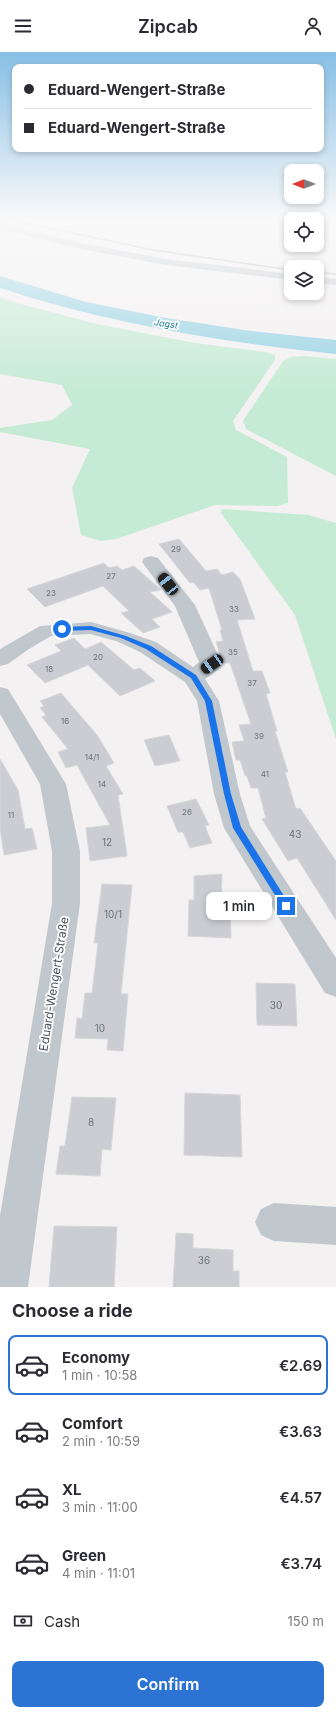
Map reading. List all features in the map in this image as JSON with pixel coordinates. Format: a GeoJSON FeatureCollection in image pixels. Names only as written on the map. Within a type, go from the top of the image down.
{"type":"FeatureCollection","features":[{"type":"Feature","properties":{"kind":"street"},"geometry":{"type":"LineString","coordinates":[[324,281],[336,282]]}},
{"type":"Feature","properties":{"kind":"street"},"geometry":{"type":"LineString","coordinates":[[151,562],[185,605],[212,664],[193,677]]}},
{"type":"Feature","properties":{"kind":"street"},"geometry":{"type":"LineString","coordinates":[[0,659],[21,644],[47,630],[91,628],[123,637],[148,647],[193,677],[208,701],[227,794],[237,828],[336,984]]}},
{"type":"Feature","properties":{"kind":"street","name":"Eduard-Wengert-Straße"},"geometry":{"type":"LineString","coordinates":[[0,694],[53,784],[66,851],[66,903],[8,1287]]}},
{"type":"Feature","properties":{"kind":"street"},"geometry":{"type":"LineString","coordinates":[[274,1222],[336,1226]]}},
{"type":"Feature","properties":{"kind":"green space"},"geometry":{"type":"Polygon","coordinates":[[[0,297],[13,302],[97,324],[195,343],[266,352],[275,355],[275,360],[233,421],[236,430],[287,457],[288,503],[277,506],[215,505],[116,539],[101,541],[81,535],[72,488],[90,449],[0,432],[0,428],[52,420],[72,405],[62,385],[0,374],[0,297]]]}},
{"type":"Feature","properties":{"kind":"green space"},"geometry":{"type":"Polygon","coordinates":[[[304,356],[336,359],[336,476],[246,429],[243,421],[283,361],[290,357],[304,356]]]}},
{"type":"Feature","properties":{"kind":"green space"},"geometry":{"type":"Polygon","coordinates":[[[222,509],[308,515],[336,523],[336,739],[295,615],[221,513],[222,509]]]}},
{"type":"Feature","properties":{"kind":"building"},"geometry":{"type":"Polygon","coordinates":[[[179,539],[206,571],[217,569],[222,575],[233,572],[240,579],[255,619],[237,620],[253,671],[262,671],[270,693],[266,694],[277,731],[275,731],[288,772],[285,772],[296,809],[300,808],[336,861],[336,920],[297,858],[288,861],[262,819],[266,818],[258,788],[251,788],[240,760],[236,760],[232,742],[244,741],[239,725],[251,724],[230,663],[223,663],[216,642],[223,641],[220,630],[222,630],[209,588],[200,590],[193,582],[190,583],[159,544],[179,539]]]}},
{"type":"Feature","properties":{"kind":"building"},"geometry":{"type":"Polygon","coordinates":[[[104,563],[109,568],[117,566],[122,570],[134,566],[161,590],[150,592],[172,612],[152,619],[160,627],[143,633],[121,613],[129,611],[103,586],[45,607],[27,589],[104,563]]]}},
{"type":"Feature","properties":{"kind":"building"},"geometry":{"type":"Polygon","coordinates":[[[74,638],[85,649],[101,642],[134,670],[140,668],[155,681],[120,696],[88,665],[45,683],[27,665],[61,651],[55,645],[74,638]]]}},
{"type":"Feature","properties":{"kind":"building"},"geometry":{"type":"Polygon","coordinates":[[[61,693],[97,735],[114,763],[106,766],[123,794],[118,795],[127,856],[90,861],[86,828],[110,825],[77,765],[66,768],[58,752],[68,749],[42,717],[46,715],[40,708],[44,706],[40,701],[61,693]]]}},
{"type":"Feature","properties":{"kind":"building"},"geometry":{"type":"Polygon","coordinates":[[[169,735],[180,761],[155,766],[144,740],[169,735]]]}},
{"type":"Feature","properties":{"kind":"building"},"geometry":{"type":"Polygon","coordinates":[[[0,759],[18,790],[25,829],[32,828],[37,849],[4,855],[0,828],[0,759]]]}},
{"type":"Feature","properties":{"kind":"building"},"geometry":{"type":"Polygon","coordinates":[[[196,799],[209,825],[205,826],[212,843],[190,848],[183,832],[178,832],[167,806],[196,799]]]}},
{"type":"Feature","properties":{"kind":"building"},"geometry":{"type":"Polygon","coordinates":[[[222,874],[221,901],[230,901],[231,938],[188,936],[189,900],[194,900],[194,876],[222,874]]]}},
{"type":"Feature","properties":{"kind":"building"},"geometry":{"type":"Polygon","coordinates":[[[102,884],[132,885],[121,994],[128,994],[123,1051],[107,1050],[108,1039],[75,1038],[77,1018],[82,1019],[85,993],[92,993],[98,943],[94,943],[102,884]]]}},
{"type":"Feature","properties":{"kind":"building"},"geometry":{"type":"Polygon","coordinates":[[[256,983],[295,984],[297,1026],[257,1025],[256,983]]]}},
{"type":"Feature","properties":{"kind":"building"},"geometry":{"type":"Polygon","coordinates":[[[185,1093],[240,1095],[242,1157],[184,1155],[185,1093]]]}},
{"type":"Feature","properties":{"kind":"building"},"geometry":{"type":"Polygon","coordinates":[[[72,1097],[116,1098],[111,1150],[102,1149],[100,1176],[56,1174],[60,1146],[65,1146],[72,1097]]]}},
{"type":"Feature","properties":{"kind":"building"},"geometry":{"type":"Polygon","coordinates":[[[54,1226],[117,1227],[114,1287],[49,1287],[54,1226]]]}},
{"type":"Feature","properties":{"kind":"building"},"geometry":{"type":"Polygon","coordinates":[[[176,1233],[193,1234],[193,1248],[233,1250],[233,1271],[239,1271],[239,1287],[173,1287],[176,1233]]]}},
{"type":"Feature","properties":{"kind":"waterway","name":"Jagst"},"geometry":{"type":"LineString","coordinates":[[0,282],[82,307],[166,325],[251,338],[336,347]]}},
{"type":"Feature","properties":{"kind":"route"},"geometry":{"type":"LineString","coordinates":[[62,629],[91,628],[123,637],[148,647],[193,677],[208,701],[227,794],[237,828],[286,906]]}}]}
